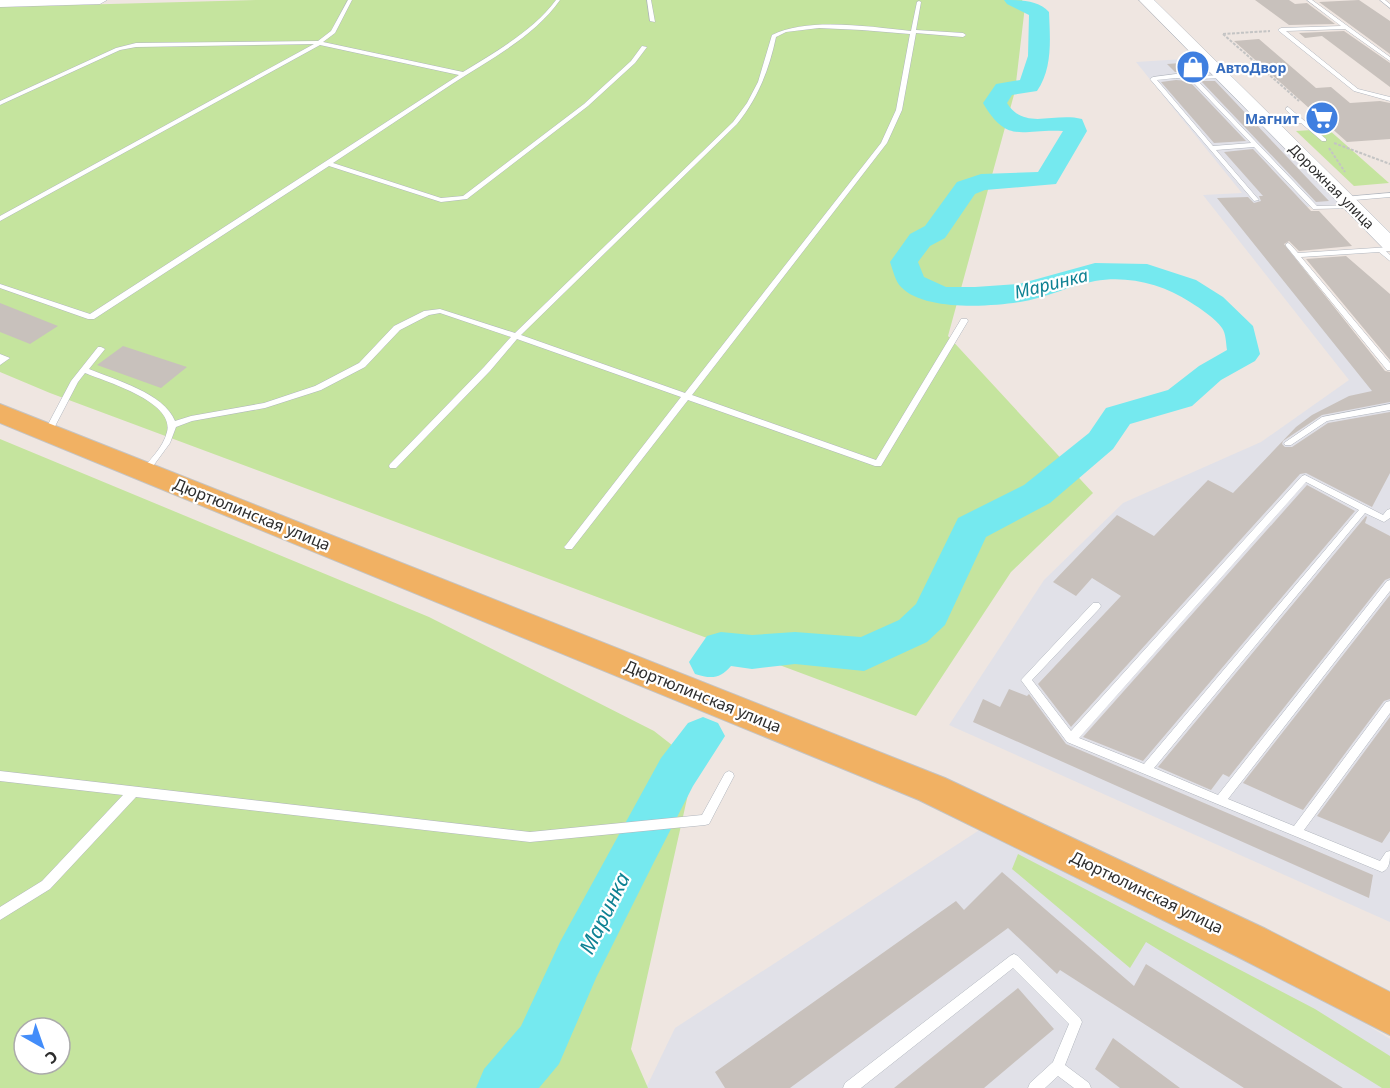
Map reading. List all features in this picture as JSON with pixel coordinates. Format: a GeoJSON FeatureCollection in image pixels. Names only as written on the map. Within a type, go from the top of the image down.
{"type":"FeatureCollection","features":[{"type":"Feature","properties":{"kind":"main road"},"geometry":{"type":"LineString","coordinates":[[0,3],[100,0]]}},
{"type":"Feature","properties":{"kind":"main road","name":"Дорожная улица"},"geometry":{"type":"LineString","coordinates":[[1145,0],[1225,76],[1348,203],[1385,247]]}},
{"type":"Feature","properties":{"kind":"main road","name":"Дюртюлинская улица"},"geometry":{"type":"LineString","coordinates":[[0,413],[932,789],[1250,942],[1390,1014]]}},
{"type":"Feature","properties":{"kind":"lane"},"geometry":{"type":"LineString","coordinates":[[0,219],[320,43],[333,32],[350,0]]}},
{"type":"Feature","properties":{"kind":"lane"},"geometry":{"type":"LineString","coordinates":[[0,286],[91,317],[330,164],[464,74],[547,15],[558,0]]}},
{"type":"Feature","properties":{"kind":"lane"},"geometry":{"type":"LineString","coordinates":[[649,0],[653,21]]}},
{"type":"Feature","properties":{"kind":"lane"},"geometry":{"type":"LineString","coordinates":[[1309,0],[1389,58]]}},
{"type":"Feature","properties":{"kind":"lane"},"geometry":{"type":"LineString","coordinates":[[1382,0],[1390,7]]}},
{"type":"Feature","properties":{"kind":"lane"},"geometry":{"type":"LineString","coordinates":[[569,547],[884,143],[899,110],[919,2]]}},
{"type":"Feature","properties":{"kind":"lane"},"geometry":{"type":"LineString","coordinates":[[393,466],[488,369],[516,336],[682,177],[747,110],[768,69],[774,36],[777,32],[792,29],[840,27],[963,35]]}},
{"type":"Feature","properties":{"kind":"lane"},"geometry":{"type":"LineString","coordinates":[[1281,30],[1345,27]]}},
{"type":"Feature","properties":{"kind":"lane"},"geometry":{"type":"LineString","coordinates":[[1281,30],[1356,90],[1390,99]]}},
{"type":"Feature","properties":{"kind":"lane"},"geometry":{"type":"LineString","coordinates":[[0,103],[127,46],[296,41],[320,43],[464,74]]}},
{"type":"Feature","properties":{"kind":"lane"},"geometry":{"type":"LineString","coordinates":[[330,164],[441,200],[465,198],[586,105],[633,62],[644,47]]}},
{"type":"Feature","properties":{"kind":"lane"},"geometry":{"type":"LineString","coordinates":[[1225,76],[1192,78],[1176,76],[1153,79],[1256,200]]}},
{"type":"Feature","properties":{"kind":"lane"},"geometry":{"type":"LineString","coordinates":[[1192,78],[1315,208],[1390,195]]}},
{"type":"Feature","properties":{"kind":"lane"},"geometry":{"type":"LineString","coordinates":[[1288,110],[1324,140]]}},
{"type":"Feature","properties":{"kind":"lane"},"geometry":{"type":"LineString","coordinates":[[1271,124],[1302,121]]}},
{"type":"Feature","properties":{"kind":"lane"},"geometry":{"type":"LineString","coordinates":[[1213,148],[1254,145]]}},
{"type":"Feature","properties":{"kind":"lane"},"geometry":{"type":"LineString","coordinates":[[1288,245],[1390,368]]}},
{"type":"Feature","properties":{"kind":"lane"},"geometry":{"type":"LineString","coordinates":[[1385,247],[1390,259]]}},
{"type":"Feature","properties":{"kind":"lane"},"geometry":{"type":"LineString","coordinates":[[1297,255],[1385,247],[1390,249]]}},
{"type":"Feature","properties":{"kind":"lane"},"geometry":{"type":"LineString","coordinates":[[172,425],[191,419],[265,405],[342,377],[362,365],[397,328],[427,313],[440,311],[878,464],[964,321]]}},
{"type":"Feature","properties":{"kind":"lane"},"geometry":{"type":"LineString","coordinates":[[48,432],[75,381],[101,349]]}},
{"type":"Feature","properties":{"kind":"lane"},"geometry":{"type":"LineString","coordinates":[[0,356],[6,358],[0,363]]}},
{"type":"Feature","properties":{"kind":"lane"},"geometry":{"type":"LineString","coordinates":[[84,370],[160,405],[169,414],[172,425],[158,455],[145,471]]}},
{"type":"Feature","properties":{"kind":"lane"},"geometry":{"type":"LineString","coordinates":[[1287,443],[1325,419],[1390,407]]}},
{"type":"Feature","properties":{"kind":"lane"},"geometry":{"type":"LineString","coordinates":[[1071,739],[1305,478],[1388,518]]}},
{"type":"Feature","properties":{"kind":"lane"},"geometry":{"type":"LineString","coordinates":[[1146,770],[1364,508]]}},
{"type":"Feature","properties":{"kind":"lane"},"geometry":{"type":"LineString","coordinates":[[1220,801],[1390,584]]}},
{"type":"Feature","properties":{"kind":"lane"},"geometry":{"type":"LineString","coordinates":[[1096,606],[1026,680],[1071,739],[1383,867],[1390,856]]}},
{"type":"Feature","properties":{"kind":"lane"},"geometry":{"type":"LineString","coordinates":[[1296,832],[1390,705]]}},
{"type":"Feature","properties":{"kind":"lane"},"geometry":{"type":"LineString","coordinates":[[0,776],[530,837],[705,820],[729,776]]}},
{"type":"Feature","properties":{"kind":"lane"},"geometry":{"type":"LineString","coordinates":[[0,915],[46,885],[75,857],[134,791]]}},
{"type":"Feature","properties":{"kind":"lane"},"geometry":{"type":"LineString","coordinates":[[850,1088],[1014,960],[1076,1022],[1058,1067],[1035,1088]]}},
{"type":"Feature","properties":{"kind":"lane"},"geometry":{"type":"LineString","coordinates":[[1058,1067],[1084,1088]]}},
{"type":"Feature","properties":{"kind":"path"},"geometry":{"type":"LineString","coordinates":[[1281,30],[1223,34],[1303,105]]}},
{"type":"Feature","properties":{"kind":"path"},"geometry":{"type":"LineString","coordinates":[[1324,140],[1347,146],[1390,164]]}},
{"type":"Feature","properties":{"kind":"shaded area"},"geometry":{"type":"Polygon","coordinates":[[[1200,58],[1341,204],[1250,212],[1390,377],[1390,922],[949,725],[1044,580],[1123,503],[1261,442],[1349,380],[1203,195],[1242,193],[1136,62],[1200,58]]]}},
{"type":"Feature","properties":{"kind":"shaded area"},"geometry":{"type":"Polygon","coordinates":[[[981,829],[1273,967],[1390,1039],[1390,1088],[646,1088],[675,1028],[981,829]]]}},
{"type":"Feature","properties":{"kind":"green space"},"geometry":{"type":"Polygon","coordinates":[[[258,0],[1022,0],[1025,6],[1015,91],[948,336],[1093,493],[1011,572],[916,716],[50,393],[0,372],[0,7],[258,0]]]}},
{"type":"Feature","properties":{"kind":"green space"},"geometry":{"type":"Polygon","coordinates":[[[1328,129],[1389,183],[1354,186],[1296,131],[1328,129]]]}},
{"type":"Feature","properties":{"kind":"green space"},"geometry":{"type":"Polygon","coordinates":[[[0,439],[429,617],[654,731],[695,763],[631,1049],[648,1088],[0,1088],[0,439]]]}},
{"type":"Feature","properties":{"kind":"green space"},"geometry":{"type":"Polygon","coordinates":[[[1018,854],[1315,1009],[1390,1056],[1390,1088],[1382,1088],[1146,942],[1130,968],[1012,869],[1018,854]]]}},
{"type":"Feature","properties":{"kind":"building"},"geometry":{"type":"Polygon","coordinates":[[[1255,0],[1289,0],[1295,4],[1307,3],[1335,24],[1289,25],[1255,0]]]}},
{"type":"Feature","properties":{"kind":"building"},"geometry":{"type":"Polygon","coordinates":[[[1359,0],[1390,21],[1390,54],[1319,2],[1359,0]]]}},
{"type":"Feature","properties":{"kind":"building"},"geometry":{"type":"Polygon","coordinates":[[[1344,31],[1390,63],[1390,87],[1322,36],[1305,38],[1299,33],[1344,31]]]}},
{"type":"Feature","properties":{"kind":"building"},"geometry":{"type":"Polygon","coordinates":[[[1259,39],[1316,88],[1331,87],[1350,103],[1380,101],[1390,103],[1390,139],[1347,142],[1234,41],[1259,39]]]}},
{"type":"Feature","properties":{"kind":"building"},"geometry":{"type":"Polygon","coordinates":[[[1196,62],[1207,73],[1175,72],[1167,64],[1196,62]]]}},
{"type":"Feature","properties":{"kind":"building"},"geometry":{"type":"Polygon","coordinates":[[[1189,81],[1246,141],[1214,143],[1161,82],[1189,81]]]}},
{"type":"Feature","properties":{"kind":"building"},"geometry":{"type":"Polygon","coordinates":[[[1201,81],[1215,81],[1329,201],[1316,202],[1201,81]]]}},
{"type":"Feature","properties":{"kind":"building"},"geometry":{"type":"Polygon","coordinates":[[[1253,149],[1311,211],[1319,211],[1352,246],[1299,251],[1289,241],[1284,244],[1385,371],[1390,372],[1390,402],[1322,415],[1283,441],[1282,444],[1285,447],[1292,447],[1328,423],[1390,412],[1390,473],[1372,507],[1306,473],[1300,474],[1071,727],[1038,684],[1121,596],[1092,578],[1076,596],[1053,582],[1117,515],[1154,536],[1208,480],[1233,493],[1296,427],[1312,415],[1349,396],[1372,391],[1217,198],[1248,197],[1254,203],[1261,201],[1259,196],[1263,196],[1224,152],[1253,149]]]}},
{"type":"Feature","properties":{"kind":"building"},"geometry":{"type":"Polygon","coordinates":[[[1346,256],[1390,294],[1390,360],[1306,259],[1346,256]]]}},
{"type":"Feature","properties":{"kind":"building"},"geometry":{"type":"Polygon","coordinates":[[[0,303],[58,326],[30,344],[0,332],[0,303]]]}},
{"type":"Feature","properties":{"kind":"building"},"geometry":{"type":"Polygon","coordinates":[[[123,346],[187,367],[161,388],[97,365],[123,346]]]}},
{"type":"Feature","properties":{"kind":"building"},"geometry":{"type":"Polygon","coordinates":[[[1307,485],[1355,511],[1143,761],[1083,737],[1307,485]]]}},
{"type":"Feature","properties":{"kind":"building"},"geometry":{"type":"Polygon","coordinates":[[[1366,516],[1365,523],[1390,536],[1390,578],[1385,580],[1229,777],[1223,774],[1211,790],[1158,767],[1366,516]]]}},
{"type":"Feature","properties":{"kind":"building"},"geometry":{"type":"Polygon","coordinates":[[[1390,595],[1390,699],[1384,701],[1303,810],[1243,783],[1390,595]]]}},
{"type":"Feature","properties":{"kind":"building"},"geometry":{"type":"Polygon","coordinates":[[[1009,689],[1027,696],[1029,694],[1066,744],[1373,875],[1369,898],[973,722],[983,699],[1000,707],[1009,689]]]}},
{"type":"Feature","properties":{"kind":"building"},"geometry":{"type":"Polygon","coordinates":[[[1390,717],[1390,831],[1382,843],[1317,816],[1390,717]]]}},
{"type":"Feature","properties":{"kind":"building"},"geometry":{"type":"Polygon","coordinates":[[[1002,872],[1134,986],[1146,964],[1343,1088],[1244,1088],[1060,970],[1057,974],[1008,928],[790,1088],[725,1088],[715,1072],[956,901],[964,910],[1002,872]]]}},
{"type":"Feature","properties":{"kind":"building"},"geometry":{"type":"Polygon","coordinates":[[[1018,988],[1054,1029],[984,1088],[894,1088],[1018,988]]]}},
{"type":"Feature","properties":{"kind":"building"},"geometry":{"type":"Polygon","coordinates":[[[1113,1038],[1180,1088],[1120,1088],[1095,1069],[1113,1038]]]}},
{"type":"Feature","properties":{"kind":"waterway","name":"Маринка"},"geometry":{"type":"LineString","coordinates":[[710,662],[721,648],[752,652],[795,648],[864,654],[913,631],[931,614],[971,528],[1037,494],[1101,441],[1118,416],[1180,398],[1210,373],[1244,354],[1238,326],[1212,303],[1186,286],[1147,273],[1095,272],[1020,293],[975,296],[941,296],[912,282],[904,262],[920,240],[935,232],[966,188],[981,182],[1047,179],[1075,131],[1073,124],[1028,126],[1010,122],[1002,115],[995,103],[1004,89],[1029,86],[1039,56],[1039,12],[1014,0]]}},
{"type":"Feature","properties":{"kind":"waterway","name":"Маринка"},"geometry":{"type":"LineString","coordinates":[[503,1088],[540,1045],[578,960],[637,846],[677,772],[703,736]]}},
{"type":"Feature","properties":{"kind":"place","name":"АвтоДвор"},"geometry":{"type":"Point","coordinates":[1193,67]}},
{"type":"Feature","properties":{"kind":"place","name":"Магнит"},"geometry":{"type":"Point","coordinates":[1322,118]}}]}
